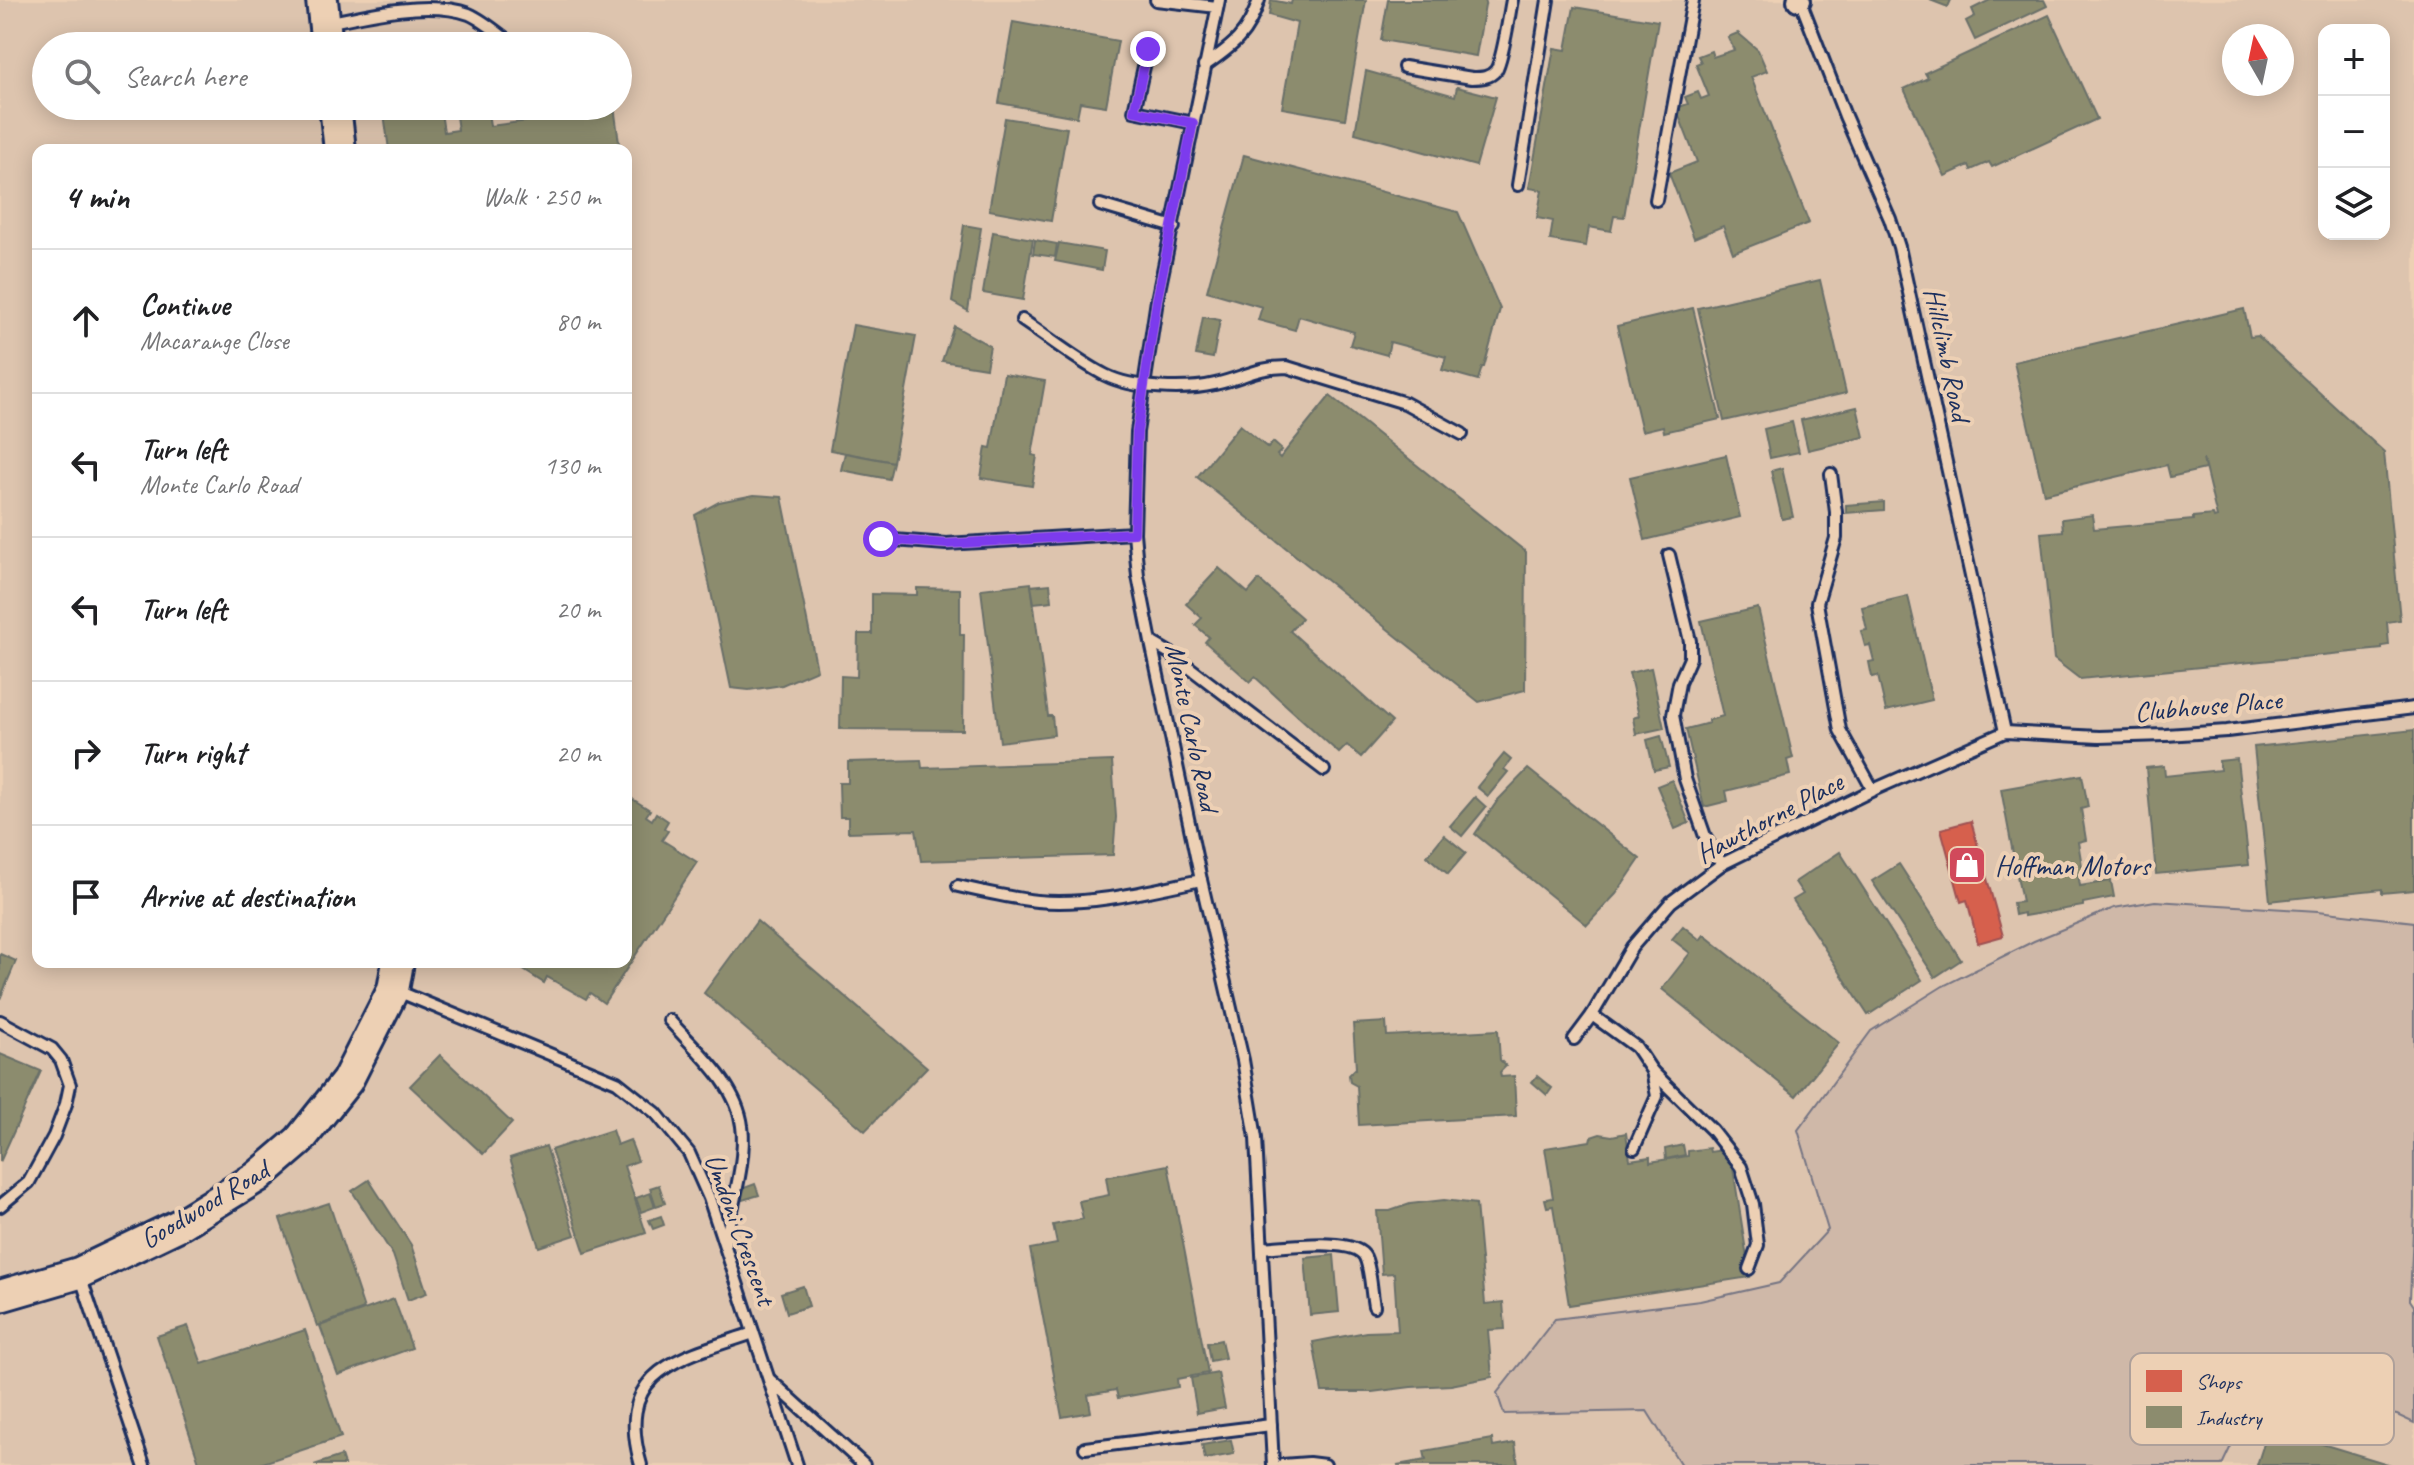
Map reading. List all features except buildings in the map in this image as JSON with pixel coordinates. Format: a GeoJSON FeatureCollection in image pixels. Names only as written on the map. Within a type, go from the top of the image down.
{"type":"FeatureCollection","features":[{"type":"Feature","properties":{"kind":"street"},"geometry":{"type":"LineString","coordinates":[[337,120],[339,144]]}},
{"type":"Feature","properties":{"kind":"street","name":"Goodwood Road"},"geometry":{"type":"LineString","coordinates":[[0,1296],[79,1273],[179,1225],[257,1177],[299,1141],[347,1081],[396,976]]}},
{"type":"Feature","properties":{"kind":"lane"},"geometry":{"type":"LineString","coordinates":[[1156,0],[1218,4]]}},
{"type":"Feature","properties":{"kind":"lane"},"geometry":{"type":"LineString","coordinates":[[1204,66],[1231,48],[1252,22],[1259,0]]}},
{"type":"Feature","properties":{"kind":"lane"},"geometry":{"type":"LineString","coordinates":[[1404,67],[1472,78],[1492,74],[1498,64],[1512,0]]}},
{"type":"Feature","properties":{"kind":"lane"},"geometry":{"type":"LineString","coordinates":[[1518,185],[1548,0]]}},
{"type":"Feature","properties":{"kind":"lane"},"geometry":{"type":"LineString","coordinates":[[1656,200],[1693,0]]}},
{"type":"Feature","properties":{"kind":"lane","name":"Hillclimb Road"},"geometry":{"type":"LineString","coordinates":[[1799,0],[1899,247],[2005,732]]}},
{"type":"Feature","properties":{"kind":"lane","name":"Monte Carlo Road"},"geometry":{"type":"LineString","coordinates":[[1218,4],[1157,300],[1137,432],[1134,533],[1138,576],[1151,642],[1243,1060],[1253,1122],[1273,1465]]}},
{"type":"Feature","properties":{"kind":"lane"},"geometry":{"type":"LineString","coordinates":[[325,23],[390,9],[449,7],[470,14],[495,32]]}},
{"type":"Feature","properties":{"kind":"lane"},"geometry":{"type":"LineString","coordinates":[[1148,49],[1134,111],[1193,123]]}},
{"type":"Feature","properties":{"kind":"lane"},"geometry":{"type":"LineString","coordinates":[[1100,205],[1174,227]]}},
{"type":"Feature","properties":{"kind":"lane"},"geometry":{"type":"LineString","coordinates":[[1022,320],[1107,376],[1145,386],[1215,385],[1268,367],[1287,367],[1405,403],[1462,434]]}},
{"type":"Feature","properties":{"kind":"lane"},"geometry":{"type":"LineString","coordinates":[[1831,474],[1836,538],[1817,603],[1840,730],[1873,790]]}},
{"type":"Feature","properties":{"kind":"lane"},"geometry":{"type":"LineString","coordinates":[[881,539],[946,544],[1134,533]]}},
{"type":"Feature","properties":{"kind":"lane"},"geometry":{"type":"LineString","coordinates":[[1669,555],[1690,641],[1690,658],[1679,683],[1673,715],[1685,779],[1706,839],[1722,864]]}},
{"type":"Feature","properties":{"kind":"lane"},"geometry":{"type":"LineString","coordinates":[[1151,642],[1173,655],[1324,770]]}},
{"type":"Feature","properties":{"kind":"lane","name":"Clubhouse Place"},"geometry":{"type":"LineString","coordinates":[[2005,732],[2099,737],[2166,735],[2227,731],[2414,708]]}},
{"type":"Feature","properties":{"kind":"lane","name":"Hawthorne Place"},"geometry":{"type":"LineString","coordinates":[[1574,1039],[1592,1015],[1632,947],[1671,902],[1722,864],[1873,790],[2005,732]]}},
{"type":"Feature","properties":{"kind":"lane"},"geometry":{"type":"LineString","coordinates":[[958,886],[1026,899],[1070,901],[1108,898],[1201,880]]}},
{"type":"Feature","properties":{"kind":"lane","name":"Umdoni Crescent"},"geometry":{"type":"LineString","coordinates":[[396,976],[617,1082],[656,1113],[689,1153],[709,1198],[797,1465]]}},
{"type":"Feature","properties":{"kind":"lane"},"geometry":{"type":"LineString","coordinates":[[1592,1015],[1636,1047],[1652,1071],[1712,1130],[1741,1167],[1753,1204],[1758,1245],[1749,1269]]}},
{"type":"Feature","properties":{"kind":"lane"},"geometry":{"type":"LineString","coordinates":[[669,1020],[716,1072],[739,1110],[743,1150],[724,1245]]}},
{"type":"Feature","properties":{"kind":"lane"},"geometry":{"type":"LineString","coordinates":[[0,1021],[52,1049],[61,1060],[70,1085],[54,1136],[29,1182],[0,1206]]}},
{"type":"Feature","properties":{"kind":"lane"},"geometry":{"type":"LineString","coordinates":[[1634,1148],[1657,1096],[1652,1071]]}},
{"type":"Feature","properties":{"kind":"lane"},"geometry":{"type":"LineString","coordinates":[[1262,1248],[1325,1244],[1356,1247],[1365,1256],[1374,1306]]}},
{"type":"Feature","properties":{"kind":"lane"},"geometry":{"type":"LineString","coordinates":[[79,1273],[144,1465]]}},
{"type":"Feature","properties":{"kind":"lane"},"geometry":{"type":"LineString","coordinates":[[641,1465],[634,1441],[636,1403],[650,1378],[673,1361],[753,1333]]}},
{"type":"Feature","properties":{"kind":"lane"},"geometry":{"type":"LineString","coordinates":[[768,1378],[864,1465]]}},
{"type":"Feature","properties":{"kind":"lane"},"geometry":{"type":"LineString","coordinates":[[1085,1448],[1271,1425]]}},
{"type":"Feature","properties":{"kind":"lane"},"geometry":{"type":"LineString","coordinates":[[1282,1465],[1325,1465]]}},
{"type":"Feature","properties":{"kind":"shaded area"},"geometry":{"type":"Polygon","coordinates":[[[0,0],[2414,0],[2414,1208],[2410,1300],[2414,1306],[2414,1465],[0,1465],[0,0]]]}},
{"type":"Feature","properties":{"kind":"shaded area"},"geometry":{"type":"Polygon","coordinates":[[[2155,901],[2318,911],[2414,922],[2414,1208],[2410,1300],[2414,1306],[2414,1423],[2394,1415],[2394,1353],[2130,1353],[2130,1445],[2232,1445],[2222,1465],[1681,1465],[1647,1411],[1504,1414],[1497,1393],[1555,1319],[1700,1301],[1779,1283],[1828,1230],[1798,1130],[1871,1031],[1943,986],[2034,941],[2114,908],[2155,901]]]}},
{"type":"Feature","properties":{"kind":"place","name":"Hoffman Motors"},"geometry":{"type":"Point","coordinates":[1967,865]}},
{"type":"Feature","properties":{"kind":"route"},"geometry":{"type":"LineString","coordinates":[[881,539],[946,544],[1134,533],[1137,432],[1157,300],[1193,123],[1134,111],[1148,49]]}}]}
